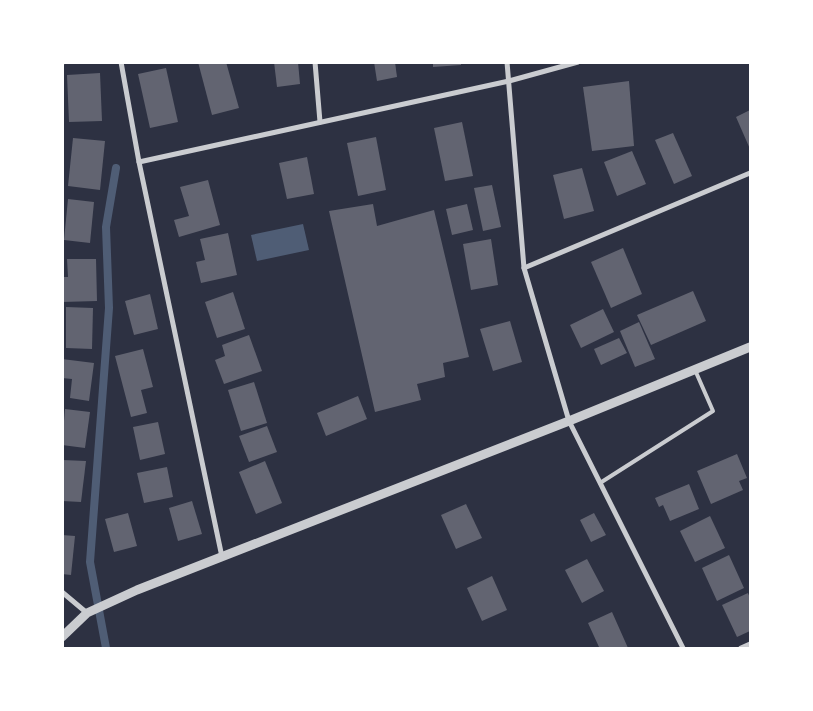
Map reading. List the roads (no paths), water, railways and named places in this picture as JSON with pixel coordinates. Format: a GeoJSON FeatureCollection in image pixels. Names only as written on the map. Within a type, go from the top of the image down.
{"type":"FeatureCollection","features":[{"type":"Feature","properties":{"kind":"street"},"geometry":{"type":"LineString","coordinates":[[121,62],[139,162],[222,557]]}},
{"type":"Feature","properties":{"kind":"street"},"geometry":{"type":"LineString","coordinates":[[315,62],[320,122]]}},
{"type":"Feature","properties":{"kind":"street"},"geometry":{"type":"LineString","coordinates":[[507,62],[524,268],[569,421],[683,648]]}},
{"type":"Feature","properties":{"kind":"street"},"geometry":{"type":"LineString","coordinates":[[139,162],[509,81],[578,62]]}},
{"type":"Feature","properties":{"kind":"street"},"geometry":{"type":"LineString","coordinates":[[524,268],[750,173]]}},
{"type":"Feature","properties":{"kind":"street"},"geometry":{"type":"LineString","coordinates":[[62,637],[87,613],[137,590],[569,421],[750,347]]}},
{"type":"Feature","properties":{"kind":"street"},"geometry":{"type":"LineString","coordinates":[[62,592],[87,613]]}},
{"type":"Feature","properties":{"kind":"street"},"geometry":{"type":"LineString","coordinates":[[741,648],[750,644]]}},
{"type":"Feature","properties":{"kind":"lane"},"geometry":{"type":"LineString","coordinates":[[600,483],[713,411],[695,370]]}},
{"type":"Feature","properties":{"kind":"water"},"geometry":{"type":"Polygon","coordinates":[[[303,224],[309,250],[257,261],[251,235],[303,224]]]}},
{"type":"Feature","properties":{"kind":"waterway"},"geometry":{"type":"LineString","coordinates":[[106,648],[90,562],[109,308],[106,227],[116,168]]}}]}
